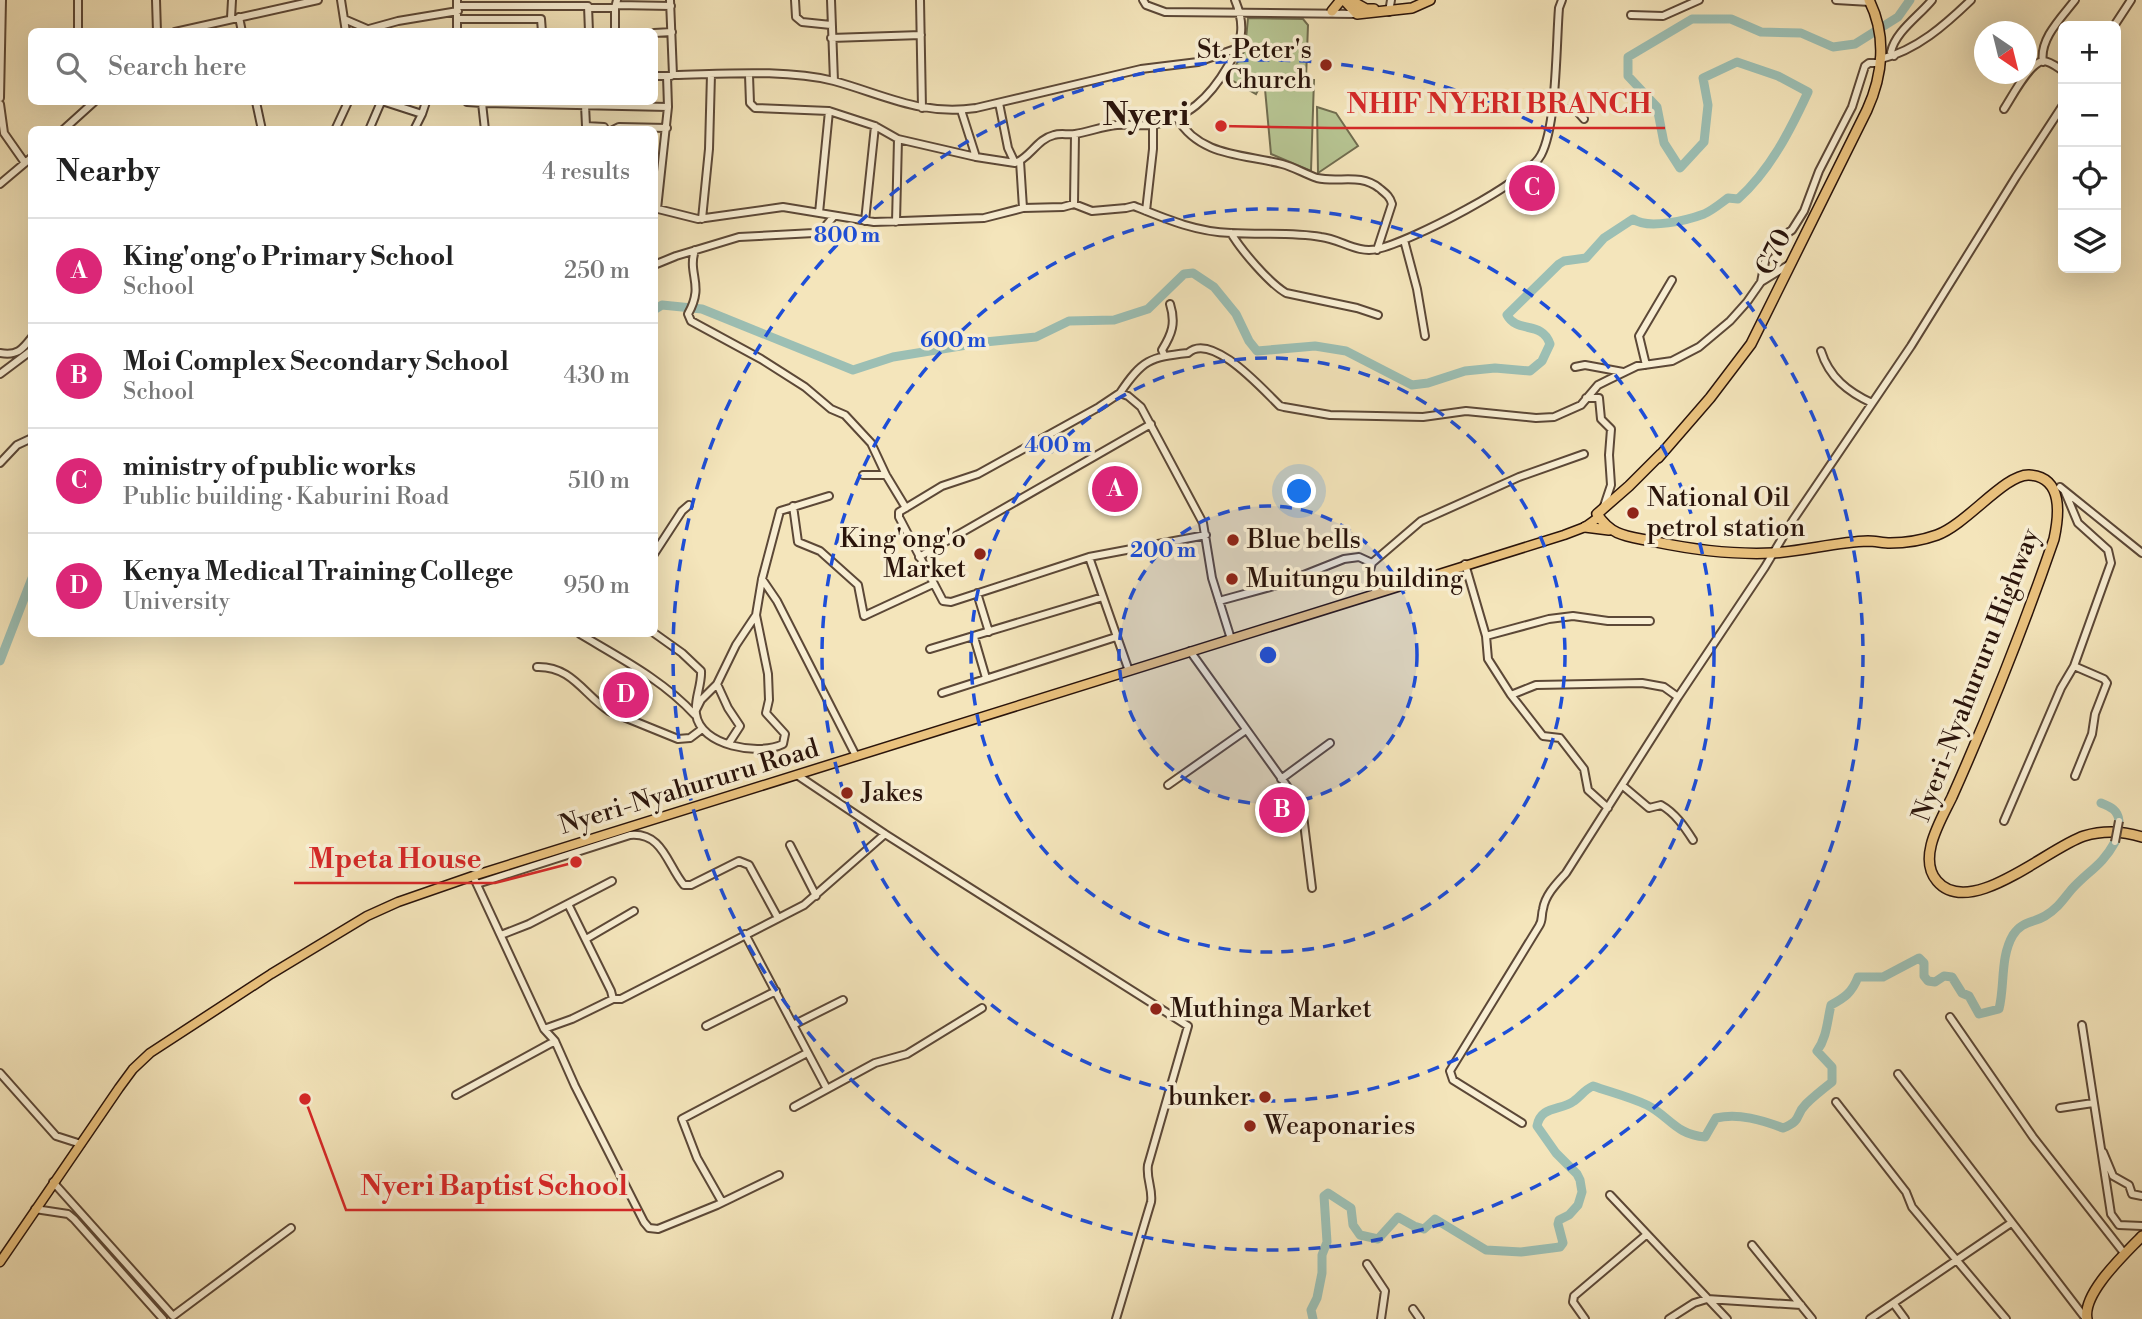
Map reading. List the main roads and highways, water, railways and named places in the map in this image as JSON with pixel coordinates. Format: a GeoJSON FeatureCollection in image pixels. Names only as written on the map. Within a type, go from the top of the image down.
{"type":"FeatureCollection","features":[{"type":"Feature","properties":{"kind":"highway"},"geometry":{"type":"LineString","coordinates":[[1332,11],[1343,0],[1355,13],[1421,0]]}},
{"type":"Feature","properties":{"kind":"highway"},"geometry":{"type":"LineString","coordinates":[[1350,0],[1369,10],[1392,6],[1412,8],[1430,0]]}},
{"type":"Feature","properties":{"kind":"highway","name":"C70"},"geometry":{"type":"LineString","coordinates":[[1602,512],[1638,483],[1710,398],[1751,344],[1875,94],[1881,45],[1878,24],[1869,1]]}},
{"type":"Feature","properties":{"kind":"highway","name":"Nyeri-Nyahururu Highway"},"geometry":{"type":"LineString","coordinates":[[1585,527],[1610,527],[1627,537],[1718,552],[1773,553],[1871,541],[1889,543],[1936,536],[1963,521],[2015,477],[2029,475],[2045,480],[2054,491],[2059,504],[2054,539],[1937,833],[1929,858],[1930,869],[1945,889],[1965,893],[1992,886],[2081,837],[2107,832],[2142,837]]}},
{"type":"Feature","properties":{"kind":"highway"},"geometry":{"type":"LineString","coordinates":[[1602,512],[1608,516],[1610,527]]}},
{"type":"Feature","properties":{"kind":"highway"},"geometry":{"type":"LineString","coordinates":[[1602,512],[1610,527]]}},
{"type":"Feature","properties":{"kind":"highway"},"geometry":{"type":"LineString","coordinates":[[2086,1319],[2092,1295],[2124,1253],[2142,1236]]}},
{"type":"Feature","properties":{"kind":"main road","name":"Nyeri-Nyahururu Road"},"geometry":{"type":"LineString","coordinates":[[0,1262],[133,1069],[150,1052],[367,916],[398,902],[475,880],[856,756],[1585,527],[1602,512]]}},
{"type":"Feature","properties":{"kind":"main road","name":"Nyeri-Nyahururu Road"},"geometry":{"type":"LineString","coordinates":[[1517,549],[1579,525],[1602,512]]}},
{"type":"Feature","properties":{"kind":"waterway"},"geometry":{"type":"LineString","coordinates":[[658,308],[662,305],[702,309],[853,370],[893,357],[985,342],[1036,337],[1069,321],[1114,320],[1148,309],[1184,274],[1193,273],[1214,287],[1236,314],[1257,351],[1315,346],[1346,351],[1412,385],[1428,383],[1465,371],[1495,368],[1530,371],[1542,361],[1550,344],[1541,332],[1517,324],[1507,315],[1559,264],[1586,258],[1604,238],[1633,219],[1648,224],[1678,221],[1704,214],[1728,198],[1738,199],[1769,163],[1808,92],[1778,76],[1737,62],[1703,78],[1708,105],[1704,142],[1680,168],[1664,143],[1657,107],[1628,76],[1628,57],[1692,19],[1731,19],[1761,32],[1801,33],[1833,47],[1855,44],[1898,17],[1910,0]]}},
{"type":"Feature","properties":{"kind":"waterway"},"geometry":{"type":"LineString","coordinates":[[0,661],[28,588]]}},
{"type":"Feature","properties":{"kind":"waterway"},"geometry":{"type":"LineString","coordinates":[[2101,803],[2113,809],[2119,821]]}},
{"type":"Feature","properties":{"kind":"waterway"},"geometry":{"type":"LineString","coordinates":[[1313,1319],[1311,1310],[1317,1298],[1322,1255],[1327,1242],[1324,1196],[1328,1193],[1351,1208],[1353,1225],[1360,1235],[1378,1239],[1398,1217],[1424,1229],[1435,1219],[1486,1250],[1521,1252],[1560,1247],[1563,1243],[1559,1220],[1569,1215],[1578,1205],[1582,1192],[1577,1174],[1556,1153],[1537,1126],[1539,1119],[1547,1111],[1569,1104],[1593,1086],[1647,1105],[1680,1129],[1695,1136],[1705,1137],[1716,1118],[1733,1116],[1767,1122],[1783,1128],[1796,1120],[1806,1104],[1832,1082],[1832,1067],[1817,1051],[1825,1035],[1831,1005],[1847,994],[1858,977],[1883,977],[1919,958],[1924,963],[1924,976],[1928,981],[1935,982],[1944,976],[1952,977],[1962,993],[1969,996],[1979,1014],[1999,1009],[2006,952],[2016,930],[2045,916],[2056,907],[2105,857],[2115,842]]}},
{"type":"Feature","properties":{"kind":"place","name":"St. Peter's Church"},"geometry":{"type":"Point","coordinates":[1326,65]}},
{"type":"Feature","properties":{"kind":"place","name":"NHIF NYERI BRANCH"},"geometry":{"type":"Point","coordinates":[1221,126]}},
{"type":"Feature","properties":{"kind":"place","name":"ministry of public works"},"geometry":{"type":"Point","coordinates":[1532,188]}},
{"type":"Feature","properties":{"kind":"place","name":"King'ong'o Primary School"},"geometry":{"type":"Point","coordinates":[1115,489]}},
{"type":"Feature","properties":{"kind":"place","name":"National Oil petrol station"},"geometry":{"type":"Point","coordinates":[1633,513]}},
{"type":"Feature","properties":{"kind":"place","name":"Blue bells"},"geometry":{"type":"Point","coordinates":[1233,540]}},
{"type":"Feature","properties":{"kind":"place","name":"King'ong'o Market"},"geometry":{"type":"Point","coordinates":[980,554]}},
{"type":"Feature","properties":{"kind":"place","name":"Muitungu building"},"geometry":{"type":"Point","coordinates":[1232,579]}},
{"type":"Feature","properties":{"kind":"place","name":"Kenya Medical Training College"},"geometry":{"type":"Point","coordinates":[626,695]}},
{"type":"Feature","properties":{"kind":"place","name":"Jakes"},"geometry":{"type":"Point","coordinates":[847,793]}},
{"type":"Feature","properties":{"kind":"place","name":"Moi Complex Secondary School"},"geometry":{"type":"Point","coordinates":[1282,810]}},
{"type":"Feature","properties":{"kind":"place","name":"Mpeta House"},"geometry":{"type":"Point","coordinates":[576,862]}},
{"type":"Feature","properties":{"kind":"place","name":"Muthinga Market"},"geometry":{"type":"Point","coordinates":[1156,1009]}},
{"type":"Feature","properties":{"kind":"place","name":"bunker"},"geometry":{"type":"Point","coordinates":[1265,1097]}},
{"type":"Feature","properties":{"kind":"place","name":"Nyeri Baptist School"},"geometry":{"type":"Point","coordinates":[305,1099]}},
{"type":"Feature","properties":{"kind":"place","name":"Weaponaries"},"geometry":{"type":"Point","coordinates":[1250,1126]}},
{"type":"Feature","properties":{"kind":"district","name":"Nyeri"},"geometry":{"type":"Point","coordinates":[1146,115]}}]}
